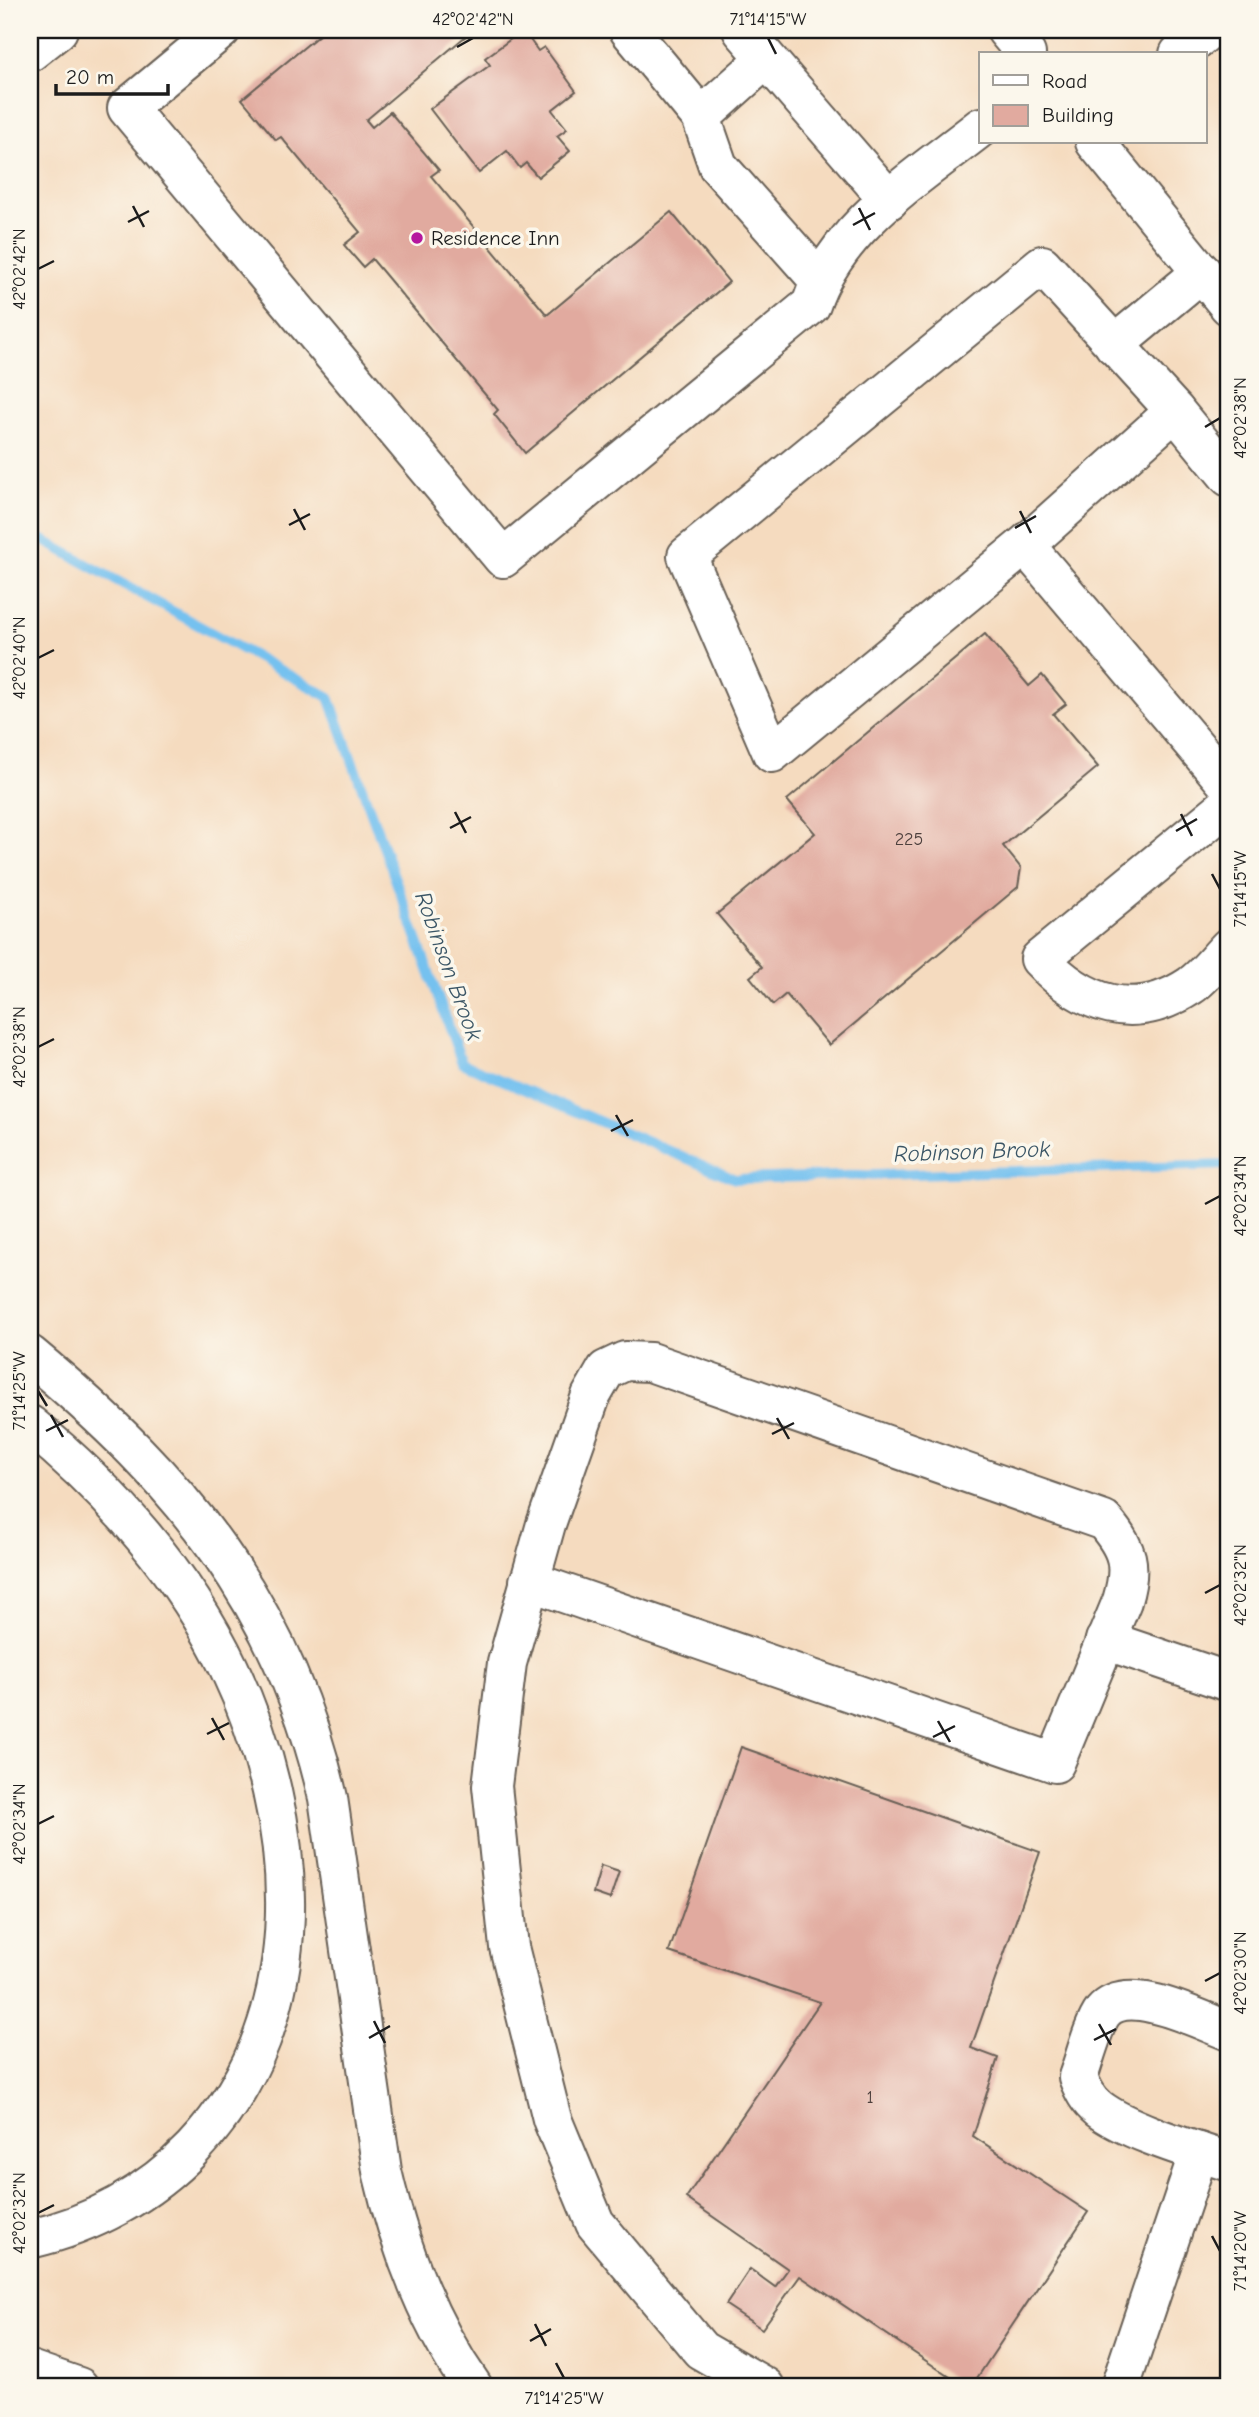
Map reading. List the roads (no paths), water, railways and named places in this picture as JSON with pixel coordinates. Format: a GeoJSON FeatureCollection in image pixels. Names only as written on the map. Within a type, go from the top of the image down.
{"type":"FeatureCollection","features":[{"type":"Feature","properties":{"kind":"main road"},"geometry":{"type":"LineString","coordinates":[[30,52],[58,30]]}},
{"type":"Feature","properties":{"kind":"main road"},"geometry":{"type":"LineString","coordinates":[[221,30],[127,108],[503,558],[811,305],[819,280],[842,246],[889,200],[979,129]]}},
{"type":"Feature","properties":{"kind":"main road"},"geometry":{"type":"LineString","coordinates":[[629,30],[701,117],[718,166],[819,280]]}},
{"type":"Feature","properties":{"kind":"main road"},"geometry":{"type":"LineString","coordinates":[[742,30],[889,200]]}},
{"type":"Feature","properties":{"kind":"main road"},"geometry":{"type":"LineString","coordinates":[[1006,30],[1024,52]]}},
{"type":"Feature","properties":{"kind":"main road"},"geometry":{"type":"LineString","coordinates":[[1181,52],[1208,30]]}},
{"type":"Feature","properties":{"kind":"main road"},"geometry":{"type":"LineString","coordinates":[[701,117],[766,60]]}},
{"type":"Feature","properties":{"kind":"main road"},"geometry":{"type":"LineString","coordinates":[[1097,144],[1220,290],[1114,345]]}},
{"type":"Feature","properties":{"kind":"main road"},"geometry":{"type":"LineString","coordinates":[[1175,411],[1025,545],[772,753],[687,555],[1042,265],[1175,411],[1229,477]]}},
{"type":"Feature","properties":{"kind":"main road"},"geometry":{"type":"LineString","coordinates":[[1025,545],[1222,766]]}},
{"type":"Feature","properties":{"kind":"main road"},"geometry":{"type":"LineString","coordinates":[[1229,804],[1040,959],[1061,982],[1095,1001],[1127,1007],[1156,1003],[1191,985],[1229,947]]}},
{"type":"Feature","properties":{"kind":"main road"},"geometry":{"type":"LineString","coordinates":[[30,1355],[126,1441],[209,1535],[256,1606],[288,1669],[317,1751],[330,1811],[382,2171],[390,2204],[408,2262],[428,2312],[473,2387]]}},
{"type":"Feature","properties":{"kind":"main road"},"geometry":{"type":"LineString","coordinates":[[529,1581],[1055,1763],[1130,1576],[1123,1544],[1104,1521],[650,1362],[625,1361],[606,1370],[591,1396],[545,1524],[529,1581],[507,1663],[492,1786],[509,1947],[552,2119],[595,2223],[701,2350],[765,2387]]}},
{"type":"Feature","properties":{"kind":"main road"},"geometry":{"type":"LineString","coordinates":[[30,1425],[93,1484],[154,1551],[217,1644],[241,1694],[266,1767],[281,1841],[285,1900],[281,1976],[270,2020],[253,2062],[216,2122],[170,2170],[137,2194],[88,2221],[30,2239]]}},
{"type":"Feature","properties":{"kind":"main road"},"geometry":{"type":"LineString","coordinates":[[1105,1640],[1229,1682]]}},
{"type":"Feature","properties":{"kind":"main road"},"geometry":{"type":"LineString","coordinates":[[1120,2387],[1214,2157],[1120,2121],[1098,2108],[1084,2094],[1078,2077],[1103,2012],[1119,2001],[1140,1999],[1229,2031]]}},
{"type":"Feature","properties":{"kind":"main road"},"geometry":{"type":"LineString","coordinates":[[30,2370],[79,2387]]}},
{"type":"Feature","properties":{"kind":"waterway","name":"Robinson Brook"},"geometry":{"type":"LineString","coordinates":[[30,533],[329,697],[462,1063],[735,1179],[1229,1165]]}},
{"type":"Feature","properties":{"kind":"place","name":"Residence Inn"},"geometry":{"type":"Point","coordinates":[417,238]}}]}
